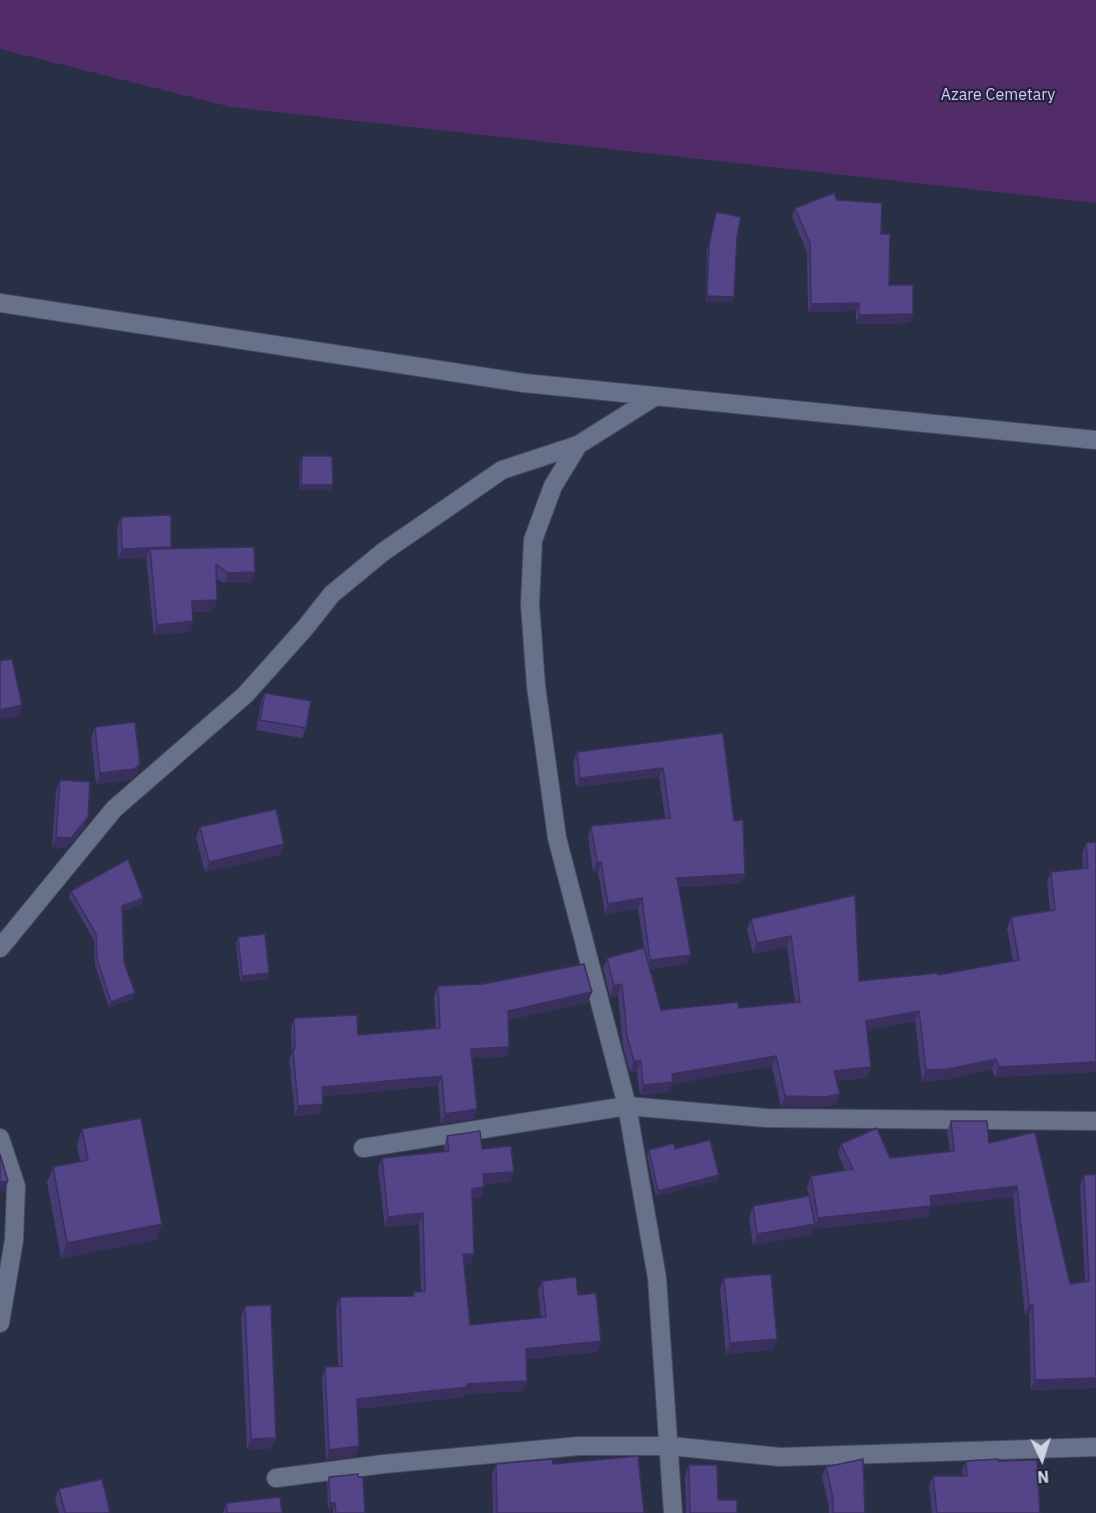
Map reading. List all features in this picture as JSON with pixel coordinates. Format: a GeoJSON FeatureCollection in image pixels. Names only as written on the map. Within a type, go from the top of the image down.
{"type":"FeatureCollection","features":[{"type":"Feature","properties":{"kind":"street"},"geometry":{"type":"LineString","coordinates":[[0,303],[524,383],[1096,440]]}},
{"type":"Feature","properties":{"kind":"street"},"geometry":{"type":"LineString","coordinates":[[0,948],[114,809],[245,695],[332,594],[383,552],[502,470],[578,445],[656,396]]}},
{"type":"Feature","properties":{"kind":"street"},"geometry":{"type":"LineString","coordinates":[[578,445],[553,486],[532,540],[530,604],[536,686],[557,838],[627,1106],[657,1278],[673,1513]]}},
{"type":"Feature","properties":{"kind":"street"},"geometry":{"type":"LineString","coordinates":[[363,1148],[627,1106],[766,1118],[1096,1120]]}},
{"type":"Feature","properties":{"kind":"street"},"geometry":{"type":"LineString","coordinates":[[0,1138],[16,1186],[14,1240],[0,1323]]}},
{"type":"Feature","properties":{"kind":"street"},"geometry":{"type":"LineString","coordinates":[[276,1478],[384,1464],[579,1446],[670,1446],[780,1457],[1096,1447]]}},
{"type":"Feature","properties":{"kind":"green space","name":"Azare Cemetary"},"geometry":{"type":"Polygon","coordinates":[[[0,0],[1096,0],[1096,203],[231,107],[0,49],[0,0]]]}},
{"type":"Feature","properties":{"kind":"building"},"geometry":{"type":"Polygon","coordinates":[[[834,193],[837,200],[882,203],[881,234],[890,234],[889,285],[913,285],[913,314],[859,315],[859,303],[811,304],[810,243],[795,208],[834,193]]]}},
{"type":"Feature","properties":{"kind":"building"},"geometry":{"type":"Polygon","coordinates":[[[716,212],[741,217],[737,237],[734,297],[707,296],[709,245],[716,212]]]}},
{"type":"Feature","properties":{"kind":"building"},"geometry":{"type":"Polygon","coordinates":[[[302,456],[332,456],[333,485],[301,485],[302,456]]]}},
{"type":"Feature","properties":{"kind":"building"},"geometry":{"type":"Polygon","coordinates":[[[171,515],[171,547],[122,549],[121,517],[171,515]]]}},
{"type":"Feature","properties":{"kind":"building"},"geometry":{"type":"Polygon","coordinates":[[[254,547],[255,572],[228,573],[216,564],[217,600],[192,601],[193,621],[157,625],[150,549],[254,547]]]}},
{"type":"Feature","properties":{"kind":"building"},"geometry":{"type":"Polygon","coordinates":[[[12,659],[22,705],[0,710],[0,661],[12,659]]]}},
{"type":"Feature","properties":{"kind":"building"},"geometry":{"type":"Polygon","coordinates":[[[265,693],[311,701],[306,728],[260,720],[265,693]]]}},
{"type":"Feature","properties":{"kind":"building"},"geometry":{"type":"Polygon","coordinates":[[[135,722],[140,764],[134,769],[100,773],[95,727],[135,722]]]}},
{"type":"Feature","properties":{"kind":"building"},"geometry":{"type":"Polygon","coordinates":[[[723,733],[734,821],[743,820],[745,874],[677,878],[691,955],[650,960],[642,898],[608,904],[601,862],[597,862],[591,826],[670,818],[663,768],[580,778],[577,752],[723,733]]]}},
{"type":"Feature","properties":{"kind":"building"},"geometry":{"type":"Polygon","coordinates":[[[60,780],[90,782],[88,817],[71,838],[56,837],[60,780]]]}},
{"type":"Feature","properties":{"kind":"building"},"geometry":{"type":"Polygon","coordinates":[[[276,809],[284,844],[209,862],[200,827],[276,809]]]}},
{"type":"Feature","properties":{"kind":"building"},"geometry":{"type":"Polygon","coordinates":[[[1096,842],[1096,1062],[999,1067],[996,1059],[949,1069],[926,1070],[919,1011],[866,1021],[871,1067],[834,1071],[840,1094],[826,1097],[785,1096],[776,1056],[672,1074],[673,1082],[643,1085],[641,1061],[634,1061],[627,1036],[622,984],[614,986],[607,958],[644,948],[661,1010],[738,1002],[739,1008],[800,1002],[791,936],[757,943],[751,919],[855,895],[859,981],[938,973],[938,975],[1019,960],[1011,917],[1055,910],[1051,872],[1088,868],[1086,843],[1096,842]]]}},
{"type":"Feature","properties":{"kind":"building"},"geometry":{"type":"Polygon","coordinates":[[[128,859],[143,898],[122,906],[124,962],[135,993],[111,1002],[97,959],[96,934],[71,891],[128,859]]]}},
{"type":"Feature","properties":{"kind":"building"},"geometry":{"type":"Polygon","coordinates":[[[265,934],[269,973],[242,976],[238,937],[265,934]]]}},
{"type":"Feature","properties":{"kind":"building"},"geometry":{"type":"Polygon","coordinates":[[[584,964],[592,992],[508,1011],[509,1047],[471,1049],[477,1109],[445,1114],[442,1076],[322,1087],[323,1104],[298,1106],[293,1049],[295,1049],[294,1018],[357,1015],[358,1035],[440,1028],[438,986],[483,984],[584,964]]]}},
{"type":"Feature","properties":{"kind":"building"},"geometry":{"type":"Polygon","coordinates":[[[141,1118],[162,1224],[67,1243],[53,1167],[88,1160],[82,1129],[141,1118]]]}},
{"type":"Feature","properties":{"kind":"building"},"geometry":{"type":"Polygon","coordinates":[[[951,1121],[987,1121],[989,1143],[1035,1132],[1070,1284],[1089,1281],[1084,1175],[1096,1174],[1096,1378],[1035,1380],[1033,1305],[1029,1305],[1017,1186],[930,1196],[931,1206],[818,1218],[811,1176],[853,1169],[841,1144],[877,1128],[890,1158],[954,1151],[951,1121]]]}},
{"type":"Feature","properties":{"kind":"building"},"geometry":{"type":"Polygon","coordinates":[[[480,1131],[482,1149],[511,1146],[514,1172],[483,1174],[484,1187],[472,1189],[474,1254],[463,1254],[470,1325],[546,1317],[542,1281],[576,1277],[578,1295],[596,1293],[601,1341],[526,1349],[527,1381],[467,1384],[467,1387],[357,1399],[359,1446],[329,1450],[325,1367],[342,1366],[340,1297],[414,1296],[414,1292],[425,1291],[423,1213],[388,1217],[382,1158],[449,1151],[447,1136],[480,1131]]]}},
{"type":"Feature","properties":{"kind":"building"},"geometry":{"type":"Polygon","coordinates":[[[710,1140],[719,1175],[658,1191],[649,1150],[674,1143],[675,1149],[710,1140]]]}},
{"type":"Feature","properties":{"kind":"building"},"geometry":{"type":"Polygon","coordinates":[[[0,1154],[8,1181],[0,1182],[0,1154]]]}},
{"type":"Feature","properties":{"kind":"building"},"geometry":{"type":"Polygon","coordinates":[[[809,1196],[815,1224],[757,1234],[753,1206],[809,1196]]]}},
{"type":"Feature","properties":{"kind":"building"},"geometry":{"type":"Polygon","coordinates":[[[771,1274],[777,1339],[730,1343],[724,1278],[771,1274]]]}},
{"type":"Feature","properties":{"kind":"building"},"geometry":{"type":"Polygon","coordinates":[[[271,1305],[276,1438],[251,1439],[245,1306],[271,1305]]]}},
{"type":"Feature","properties":{"kind":"building"},"geometry":{"type":"Polygon","coordinates":[[[638,1456],[644,1513],[497,1513],[496,1464],[552,1459],[553,1464],[638,1456]]]}},
{"type":"Feature","properties":{"kind":"building"},"geometry":{"type":"Polygon","coordinates":[[[863,1459],[865,1513],[833,1513],[833,1498],[826,1467],[863,1459]]]}},
{"type":"Feature","properties":{"kind":"building"},"geometry":{"type":"Polygon","coordinates":[[[998,1459],[998,1461],[1037,1460],[1040,1513],[937,1513],[933,1476],[967,1476],[966,1461],[998,1459]]]}},
{"type":"Feature","properties":{"kind":"building"},"geometry":{"type":"Polygon","coordinates":[[[689,1465],[717,1465],[718,1500],[737,1500],[737,1513],[690,1513],[689,1465]]]}},
{"type":"Feature","properties":{"kind":"building"},"geometry":{"type":"Polygon","coordinates":[[[358,1474],[358,1477],[363,1477],[365,1513],[336,1513],[335,1503],[330,1503],[329,1477],[358,1474]]]}},
{"type":"Feature","properties":{"kind":"building"},"geometry":{"type":"Polygon","coordinates":[[[102,1479],[110,1512],[65,1513],[59,1489],[102,1479]]]}},
{"type":"Feature","properties":{"kind":"building"},"geometry":{"type":"Polygon","coordinates":[[[280,1497],[282,1513],[227,1513],[226,1503],[280,1497]]]}}]}
